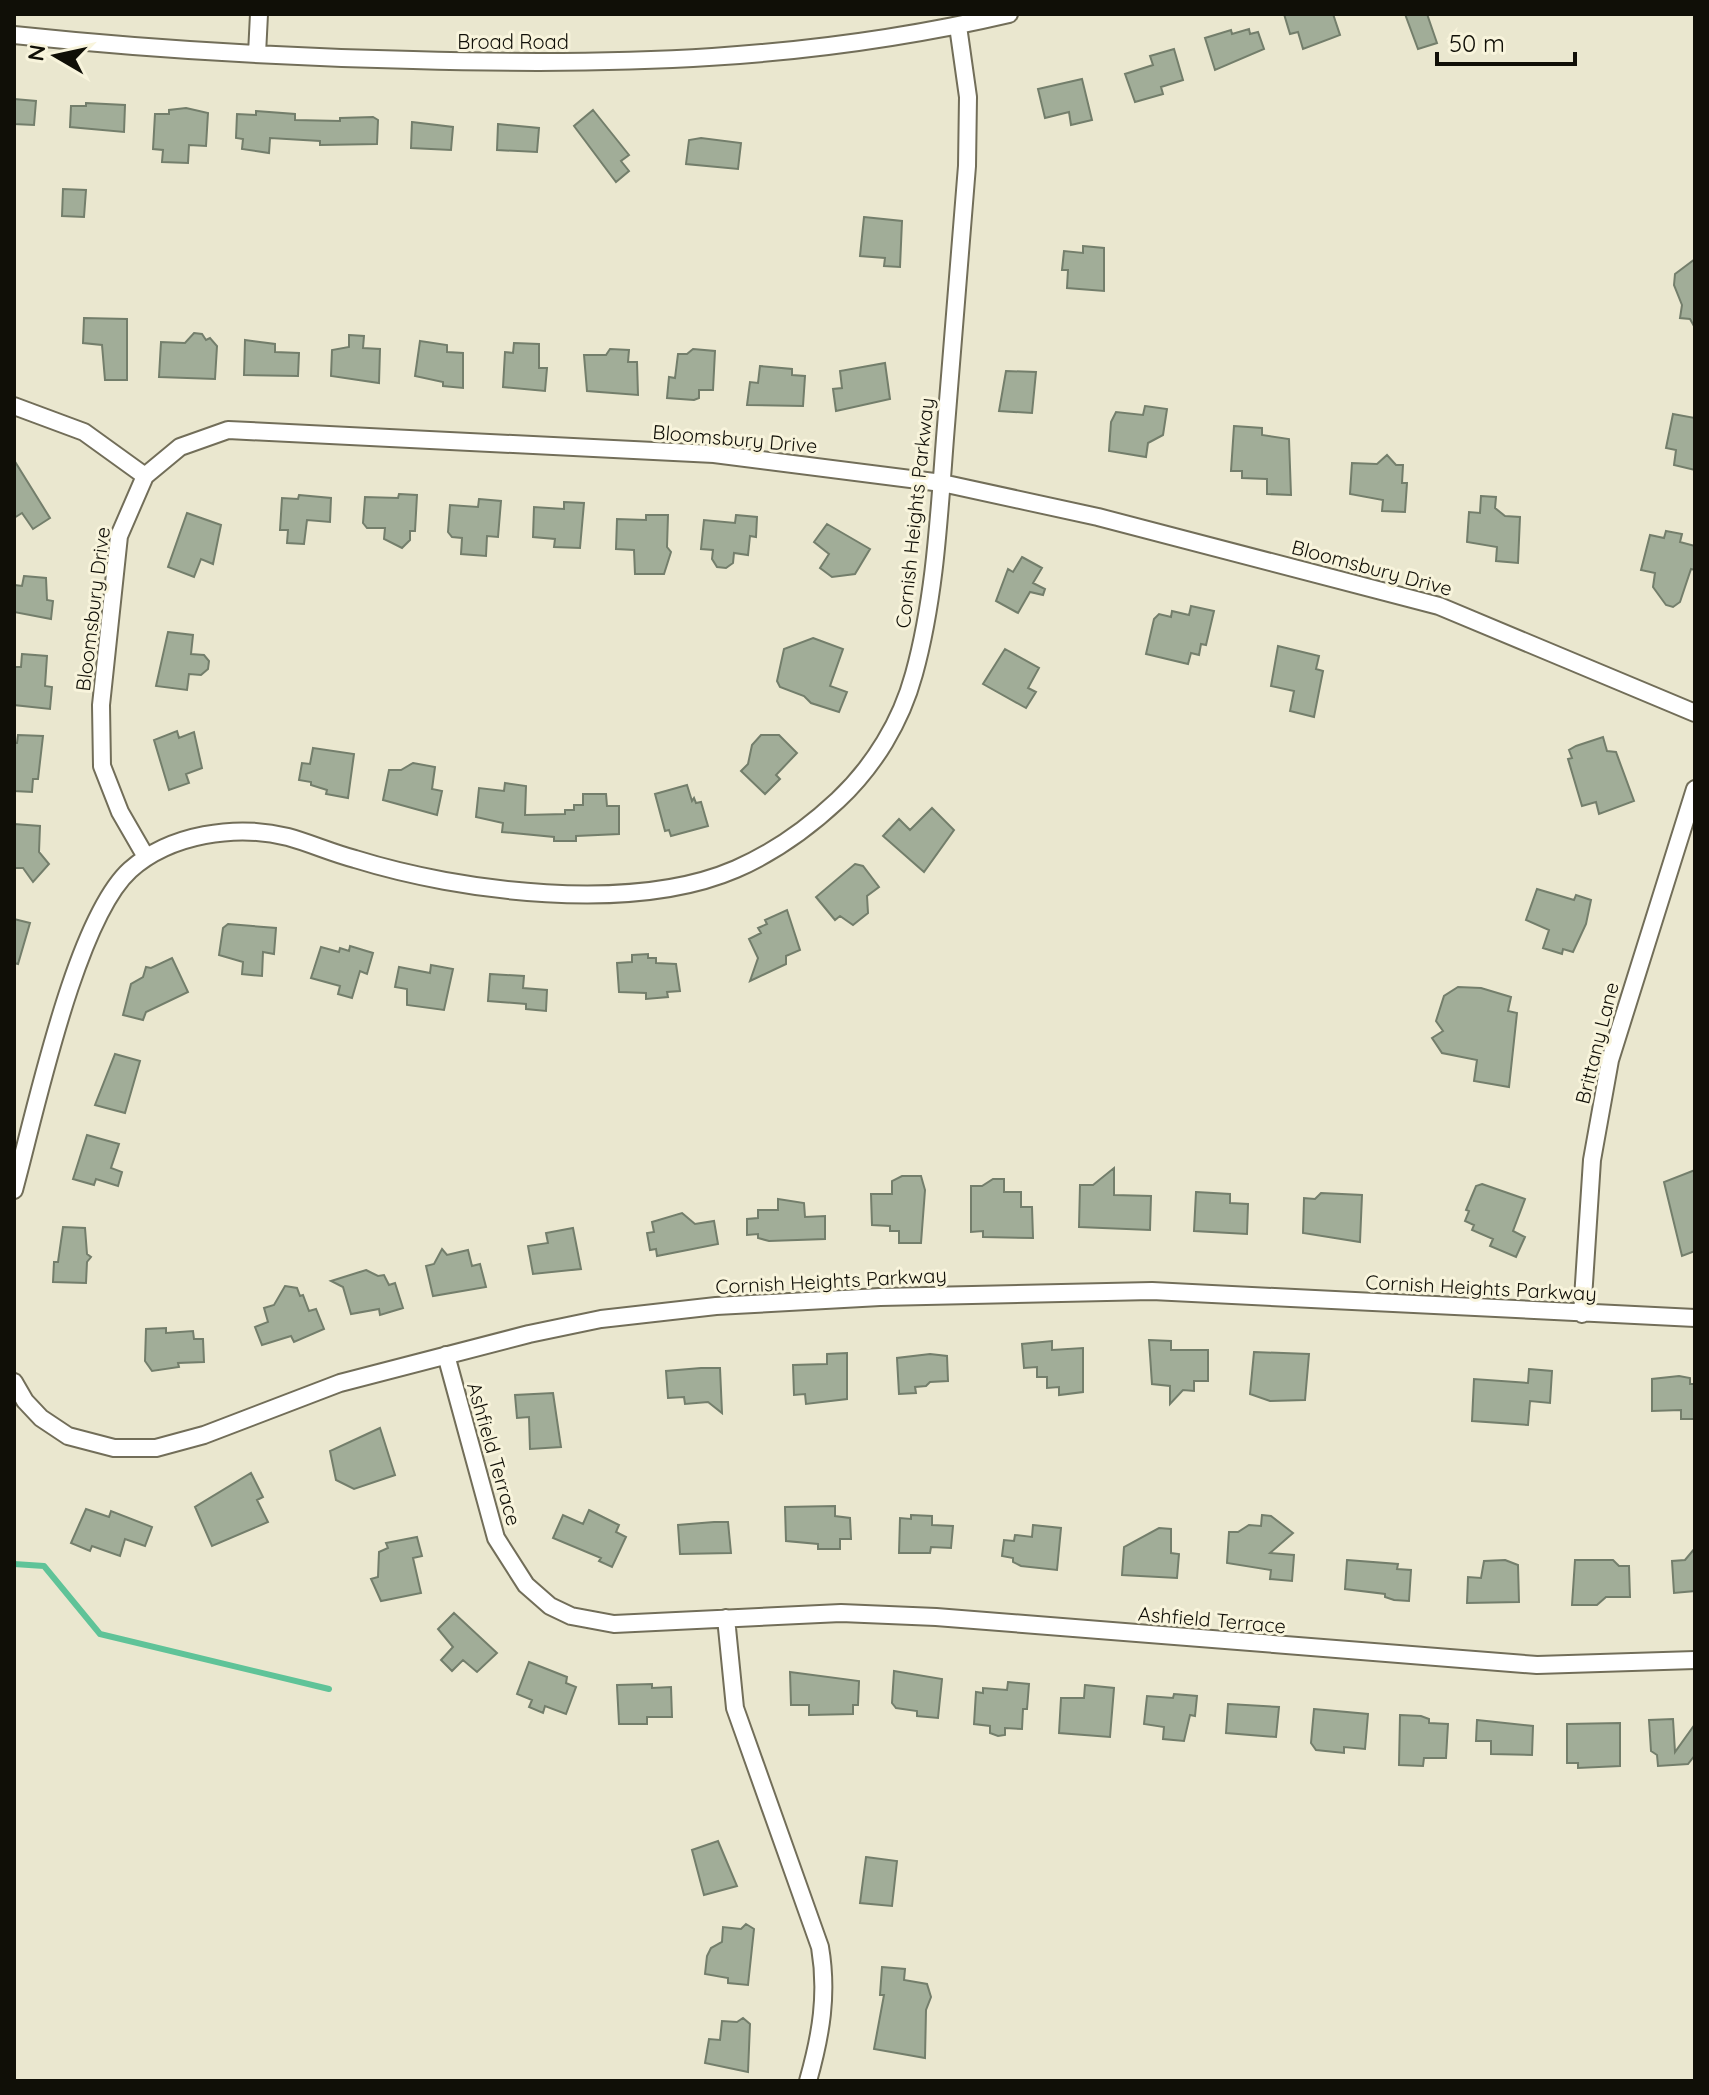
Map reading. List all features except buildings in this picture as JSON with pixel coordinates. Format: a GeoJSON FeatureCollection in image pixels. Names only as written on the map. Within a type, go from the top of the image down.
{"type":"FeatureCollection","features":[{"type":"Feature","properties":{"kind":"street"},"geometry":{"type":"LineString","coordinates":[[257,54],[259,14]]}},
{"type":"Feature","properties":{"kind":"street","name":"Broad Road"},"geometry":{"type":"LineString","coordinates":[[14,35],[257,54],[496,63],[672,62],[767,55],[958,26],[1009,14]]}},
{"type":"Feature","properties":{"kind":"street","name":"Cornish Heights Parkway"},"geometry":{"type":"LineString","coordinates":[[14,1190],[76,970],[111,893],[146,857],[205,835],[247,831],[286,837],[359,861],[451,881],[541,893],[615,894],[697,881],[733,870],[779,848],[813,823],[875,758],[896,723],[914,675],[931,586],[967,166],[968,97],[958,26]]}},
{"type":"Feature","properties":{"kind":"street"},"geometry":{"type":"LineString","coordinates":[[14,406],[84,432],[145,476]]}},
{"type":"Feature","properties":{"kind":"street","name":"Bloomsbury Drive"},"geometry":{"type":"LineString","coordinates":[[146,857],[120,812],[102,766],[101,705],[119,536],[145,476],[180,447],[228,430],[714,454],[942,483],[1098,517],[1439,606],[1695,713]]}},
{"type":"Feature","properties":{"kind":"street","name":"Brittany Lane"},"geometry":{"type":"LineString","coordinates":[[1582,1314],[1592,1160],[1610,1060],[1695,789]]}},
{"type":"Feature","properties":{"kind":"street","name":"Cornish Heights Parkway"},"geometry":{"type":"LineString","coordinates":[[14,1382],[25,1401],[41,1418],[68,1436],[114,1448],[156,1448],[204,1435],[340,1383],[446,1355],[601,1319],[716,1306],[880,1297],[1152,1291],[1695,1318]]}},
{"type":"Feature","properties":{"kind":"street","name":"Ashfield Terrace"},"geometry":{"type":"LineString","coordinates":[[446,1355],[496,1538],[526,1585],[550,1606],[571,1616],[614,1624],[841,1613],[936,1617],[1537,1665],[1695,1660]]}},
{"type":"Feature","properties":{"kind":"street"},"geometry":{"type":"LineString","coordinates":[[726,1618],[735,1708],[820,1947],[826,1982],[820,2036],[808,2081]]}},
{"type":"Feature","properties":{"kind":"waterway"},"geometry":{"type":"LineString","coordinates":[[14,1564],[44,1566],[100,1634],[329,1689]]}}]}
